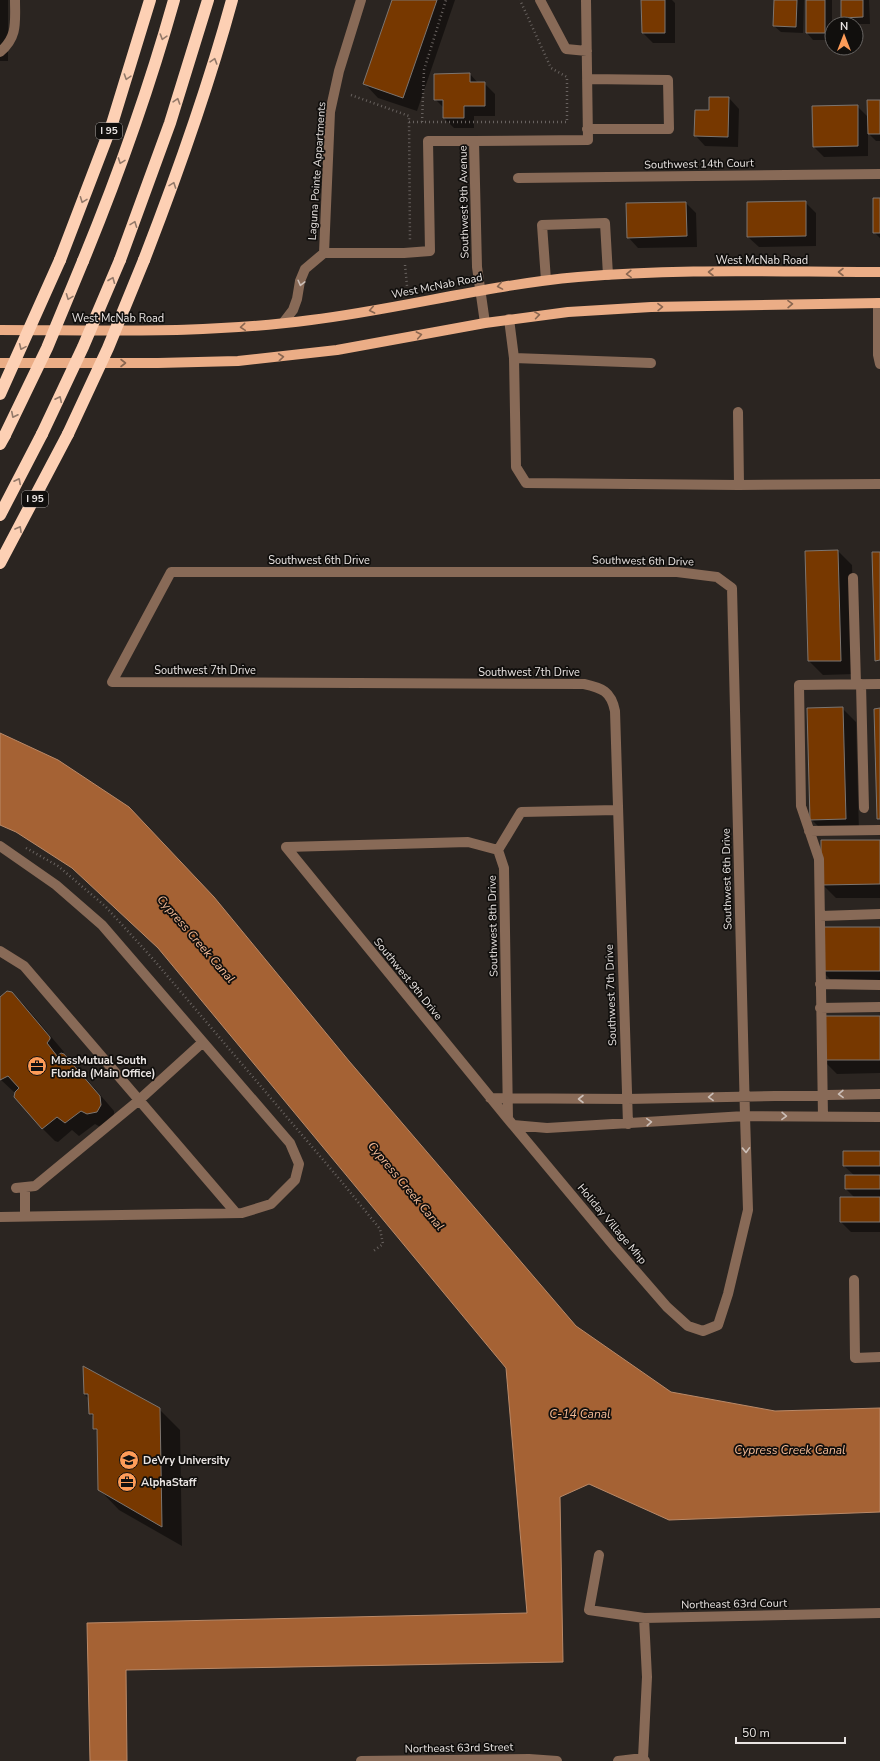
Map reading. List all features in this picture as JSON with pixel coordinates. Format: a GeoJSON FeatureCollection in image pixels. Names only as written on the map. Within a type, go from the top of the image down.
{"type":"FeatureCollection","features":[{"type":"Feature","properties":{"kind":"highway","name":"I 95"},"geometry":{"type":"LineString","coordinates":[[0,394],[60,260],[112,124],[150,0]]}},
{"type":"Feature","properties":{"kind":"highway"},"geometry":{"type":"LineString","coordinates":[[2,439],[50,341],[97,226],[134,125],[174,0]]}},
{"type":"Feature","properties":{"kind":"highway"},"geometry":{"type":"LineString","coordinates":[[0,515],[42,434],[83,347],[120,260],[170,123],[208,0]]}},
{"type":"Feature","properties":{"kind":"highway","name":"I 95"},"geometry":{"type":"LineString","coordinates":[[0,563],[68,434],[114,333],[144,260],[188,142],[232,0]]}},
{"type":"Feature","properties":{"kind":"main road","name":"West McNab Road"},"geometry":{"type":"LineString","coordinates":[[0,330],[200,329],[283,323],[349,314],[480,290],[546,280],[608,275],[706,272],[880,272]]}},
{"type":"Feature","properties":{"kind":"main road"},"geometry":{"type":"LineString","coordinates":[[0,363],[158,363],[238,361],[336,350],[509,319],[568,312],[651,307],[879,303]]}},
{"type":"Feature","properties":{"kind":"street"},"geometry":{"type":"LineString","coordinates":[[0,52],[11,42],[16,28],[15,0]]}},
{"type":"Feature","properties":{"kind":"street","name":"Laguna Pointe Appartments"},"geometry":{"type":"LineString","coordinates":[[361,0],[339,71],[330,112],[324,254],[404,253],[430,251],[428,141],[474,141]]}},
{"type":"Feature","properties":{"kind":"street"},"geometry":{"type":"LineString","coordinates":[[540,0],[566,49],[587,51]]}},
{"type":"Feature","properties":{"kind":"street"},"geometry":{"type":"LineString","coordinates":[[586,0],[587,129],[669,129],[668,80],[587,79]]}},
{"type":"Feature","properties":{"kind":"street","name":"Southwest 9th Avenue"},"geometry":{"type":"LineString","coordinates":[[485,323],[477,267],[474,141],[588,140],[587,129]]}},
{"type":"Feature","properties":{"kind":"street","name":"Southwest 14th Court"},"geometry":{"type":"LineString","coordinates":[[518,178],[880,174]]}},
{"type":"Feature","properties":{"kind":"street"},"geometry":{"type":"LineString","coordinates":[[546,280],[542,225],[605,223],[608,275]]}},
{"type":"Feature","properties":{"kind":"street"},"geometry":{"type":"LineString","coordinates":[[283,323],[293,310],[297,299],[300,281],[305,269],[324,254]]}},
{"type":"Feature","properties":{"kind":"street"},"geometry":{"type":"LineString","coordinates":[[879,303],[878,355],[880,364]]}},
{"type":"Feature","properties":{"kind":"street"},"geometry":{"type":"LineString","coordinates":[[509,319],[514,358],[516,467],[526,483],[739,485],[880,484]]}},
{"type":"Feature","properties":{"kind":"street"},"geometry":{"type":"LineString","coordinates":[[514,358],[651,363]]}},
{"type":"Feature","properties":{"kind":"street"},"geometry":{"type":"LineString","coordinates":[[738,412],[739,485]]}},
{"type":"Feature","properties":{"kind":"street","name":"Southwest 6th Drive"},"geometry":{"type":"LineString","coordinates":[[112,682],[171,572],[677,572],[718,577],[732,588],[745,1116]]}},
{"type":"Feature","properties":{"kind":"street"},"geometry":{"type":"LineString","coordinates":[[853,578],[864,808]]}},
{"type":"Feature","properties":{"kind":"street","name":"Southwest 7th Drive"},"geometry":{"type":"LineString","coordinates":[[112,682],[584,684],[602,688],[613,701],[615,711],[628,1124]]}},
{"type":"Feature","properties":{"kind":"street"},"geometry":{"type":"LineString","coordinates":[[823,1117],[820,1008],[819,859],[801,806],[799,684],[880,684]]}},
{"type":"Feature","properties":{"kind":"street"},"geometry":{"type":"LineString","coordinates":[[498,850],[521,812],[617,810]]}},
{"type":"Feature","properties":{"kind":"street"},"geometry":{"type":"LineString","coordinates":[[809,831],[880,830]]}},
{"type":"Feature","properties":{"kind":"street","name":"Southwest 9th Drive"},"geometry":{"type":"LineString","coordinates":[[498,850],[468,842],[286,847],[510,1122]]}},
{"type":"Feature","properties":{"kind":"street"},"geometry":{"type":"LineString","coordinates":[[0,846],[56,885],[102,925],[290,1143],[299,1164],[295,1180],[271,1204],[242,1213],[0,1217]]}},
{"type":"Feature","properties":{"kind":"street","name":"Southwest 8th Drive"},"geometry":{"type":"LineString","coordinates":[[498,850],[504,868],[507,1099],[510,1122]]}},
{"type":"Feature","properties":{"kind":"street"},"geometry":{"type":"LineString","coordinates":[[820,916],[880,914]]}},
{"type":"Feature","properties":{"kind":"street"},"geometry":{"type":"LineString","coordinates":[[0,951],[24,966],[138,1101],[236,1213]]}},
{"type":"Feature","properties":{"kind":"street"},"geometry":{"type":"LineString","coordinates":[[820,984],[880,985]]}},
{"type":"Feature","properties":{"kind":"street"},"geometry":{"type":"LineString","coordinates":[[820,1008],[880,1008]]}},
{"type":"Feature","properties":{"kind":"street"},"geometry":{"type":"LineString","coordinates":[[25,1216],[21,1188],[35,1186],[138,1101],[203,1042]]}},
{"type":"Feature","properties":{"kind":"street"},"geometry":{"type":"LineString","coordinates":[[490,1098],[627,1099],[880,1094]]}},
{"type":"Feature","properties":{"kind":"street"},"geometry":{"type":"LineString","coordinates":[[510,1122],[547,1128],[745,1116],[880,1117]]}},
{"type":"Feature","properties":{"kind":"street","name":"Holiday Village Mhp"},"geometry":{"type":"LineString","coordinates":[[510,1122],[667,1307],[688,1326],[703,1331],[718,1325],[728,1294],[748,1210],[745,1116]]}},
{"type":"Feature","properties":{"kind":"street"},"geometry":{"type":"LineString","coordinates":[[854,1280],[855,1358],[880,1357]]}},
{"type":"Feature","properties":{"kind":"street","name":"Northeast 63rd Court"},"geometry":{"type":"LineString","coordinates":[[599,1555],[589,1610],[644,1618],[880,1612]]}},
{"type":"Feature","properties":{"kind":"street"},"geometry":{"type":"LineString","coordinates":[[618,1761],[644,1759],[647,1677],[644,1618]]}},
{"type":"Feature","properties":{"kind":"street","name":"Northeast 63rd Street"},"geometry":{"type":"LineString","coordinates":[[361,1761],[557,1761]]}},
{"type":"Feature","properties":{"kind":"path"},"geometry":{"type":"LineString","coordinates":[[422,122],[424,70],[446,0]]}},
{"type":"Feature","properties":{"kind":"path"},"geometry":{"type":"LineString","coordinates":[[409,122],[567,122],[567,77],[551,68],[520,0]]}},
{"type":"Feature","properties":{"kind":"path"},"geometry":{"type":"LineString","coordinates":[[351,95],[409,116],[410,246],[405,245]]}},
{"type":"Feature","properties":{"kind":"path"},"geometry":{"type":"LineString","coordinates":[[405,265],[407,286]]}},
{"type":"Feature","properties":{"kind":"water","name":"C-14 Canal"},"geometry":{"type":"Polygon","coordinates":[[[0,733],[58,760],[129,807],[214,897],[349,1061],[576,1326],[671,1392],[775,1411],[880,1408],[880,1512],[669,1520],[589,1484],[560,1497],[563,1662],[126,1670],[127,1761],[90,1761],[87,1623],[527,1613],[506,1368],[158,948],[72,868],[16,832],[0,825],[0,733]]]}},
{"type":"Feature","properties":{"kind":"building"},"geometry":{"type":"Polygon","coordinates":[[[392,0],[437,0],[403,98],[363,84],[392,0]]]}},
{"type":"Feature","properties":{"kind":"building"},"geometry":{"type":"Polygon","coordinates":[[[641,0],[665,0],[665,33],[642,33],[641,0]]]}},
{"type":"Feature","properties":{"kind":"building"},"geometry":{"type":"Polygon","coordinates":[[[774,0],[797,0],[796,27],[773,26],[774,0]]]}},
{"type":"Feature","properties":{"kind":"building"},"geometry":{"type":"Polygon","coordinates":[[[806,0],[825,0],[824,33],[806,33],[806,0]]]}},
{"type":"Feature","properties":{"kind":"building"},"geometry":{"type":"Polygon","coordinates":[[[841,0],[863,0],[863,16],[841,16],[841,0]]]}},
{"type":"Feature","properties":{"kind":"building"},"geometry":{"type":"Polygon","coordinates":[[[470,73],[470,82],[485,82],[485,106],[464,106],[464,118],[443,118],[443,100],[434,100],[434,74],[470,73]]]}},
{"type":"Feature","properties":{"kind":"building"},"geometry":{"type":"Polygon","coordinates":[[[709,97],[729,97],[728,137],[694,136],[695,110],[709,110],[709,97]]]}},
{"type":"Feature","properties":{"kind":"building"},"geometry":{"type":"Polygon","coordinates":[[[867,100],[880,100],[880,134],[868,134],[867,100]]]}},
{"type":"Feature","properties":{"kind":"building"},"geometry":{"type":"Polygon","coordinates":[[[858,105],[858,146],[813,147],[812,106],[858,105]]]}},
{"type":"Feature","properties":{"kind":"building"},"geometry":{"type":"Polygon","coordinates":[[[873,198],[880,198],[880,233],[873,233],[873,198]]]}},
{"type":"Feature","properties":{"kind":"building"},"geometry":{"type":"Polygon","coordinates":[[[806,201],[806,236],[747,237],[747,202],[806,201]]]}},
{"type":"Feature","properties":{"kind":"building"},"geometry":{"type":"Polygon","coordinates":[[[686,202],[687,236],[627,238],[626,203],[686,202]]]}},
{"type":"Feature","properties":{"kind":"building"},"geometry":{"type":"Polygon","coordinates":[[[838,550],[841,661],[808,661],[805,551],[838,550]]]}},
{"type":"Feature","properties":{"kind":"building"},"geometry":{"type":"Polygon","coordinates":[[[872,552],[880,552],[880,660],[875,661],[872,552]]]}},
{"type":"Feature","properties":{"kind":"building"},"geometry":{"type":"Polygon","coordinates":[[[843,707],[846,819],[810,820],[807,708],[843,707]]]}},
{"type":"Feature","properties":{"kind":"building"},"geometry":{"type":"Polygon","coordinates":[[[880,708],[880,819],[877,819],[874,709],[880,708]]]}},
{"type":"Feature","properties":{"kind":"building"},"geometry":{"type":"Polygon","coordinates":[[[821,840],[880,840],[880,884],[821,885],[821,840]]]}},
{"type":"Feature","properties":{"kind":"building"},"geometry":{"type":"Polygon","coordinates":[[[822,927],[880,927],[880,971],[821,971],[822,927]]]}},
{"type":"Feature","properties":{"kind":"building","name":"MassMutual South Florida (Main Office)"},"geometry":{"type":"Polygon","coordinates":[[[7,991],[12,992],[50,1037],[47,1043],[57,1056],[61,1053],[64,1054],[100,1096],[101,1105],[97,1112],[87,1114],[81,1111],[65,1123],[57,1117],[42,1129],[14,1097],[15,1092],[19,1088],[8,1076],[0,1080],[0,997],[7,991]]]}},
{"type":"Feature","properties":{"kind":"building"},"geometry":{"type":"Polygon","coordinates":[[[822,1016],[880,1016],[880,1060],[822,1060],[822,1016]]]}},
{"type":"Feature","properties":{"kind":"building"},"geometry":{"type":"Polygon","coordinates":[[[843,1151],[880,1151],[880,1166],[843,1166],[843,1151]]]}},
{"type":"Feature","properties":{"kind":"building"},"geometry":{"type":"Polygon","coordinates":[[[845,1175],[880,1175],[880,1189],[845,1189],[845,1175]]]}},
{"type":"Feature","properties":{"kind":"building"},"geometry":{"type":"Polygon","coordinates":[[[840,1197],[880,1197],[880,1222],[840,1222],[840,1197]]]}},
{"type":"Feature","properties":{"kind":"building","name":"DeVry University"},"geometry":{"type":"Polygon","coordinates":[[[83,1366],[160,1408],[162,1527],[98,1490],[97,1429],[93,1429],[93,1414],[89,1414],[88,1394],[84,1394],[83,1366]]]}},
{"type":"Feature","properties":{"kind":"place","name":"MassMutual South Florida (Main Office)"},"geometry":{"type":"Point","coordinates":[37,1066]}},
{"type":"Feature","properties":{"kind":"place","name":"DeVry University"},"geometry":{"type":"Point","coordinates":[129,1460]}},
{"type":"Feature","properties":{"kind":"place","name":"AlphaStaff"},"geometry":{"type":"Point","coordinates":[127,1482]}},
{"type":"Feature","properties":{"kind":"water label","name":"Cypress Creek Canal"},"geometry":{"type":"Point","coordinates":[196,939]}},
{"type":"Feature","properties":{"kind":"water label","name":"Cypress Creek Canal"},"geometry":{"type":"Point","coordinates":[406,1186]}},
{"type":"Feature","properties":{"kind":"water label","name":"Cypress Creek Canal"},"geometry":{"type":"Point","coordinates":[790,1450]}}]}
